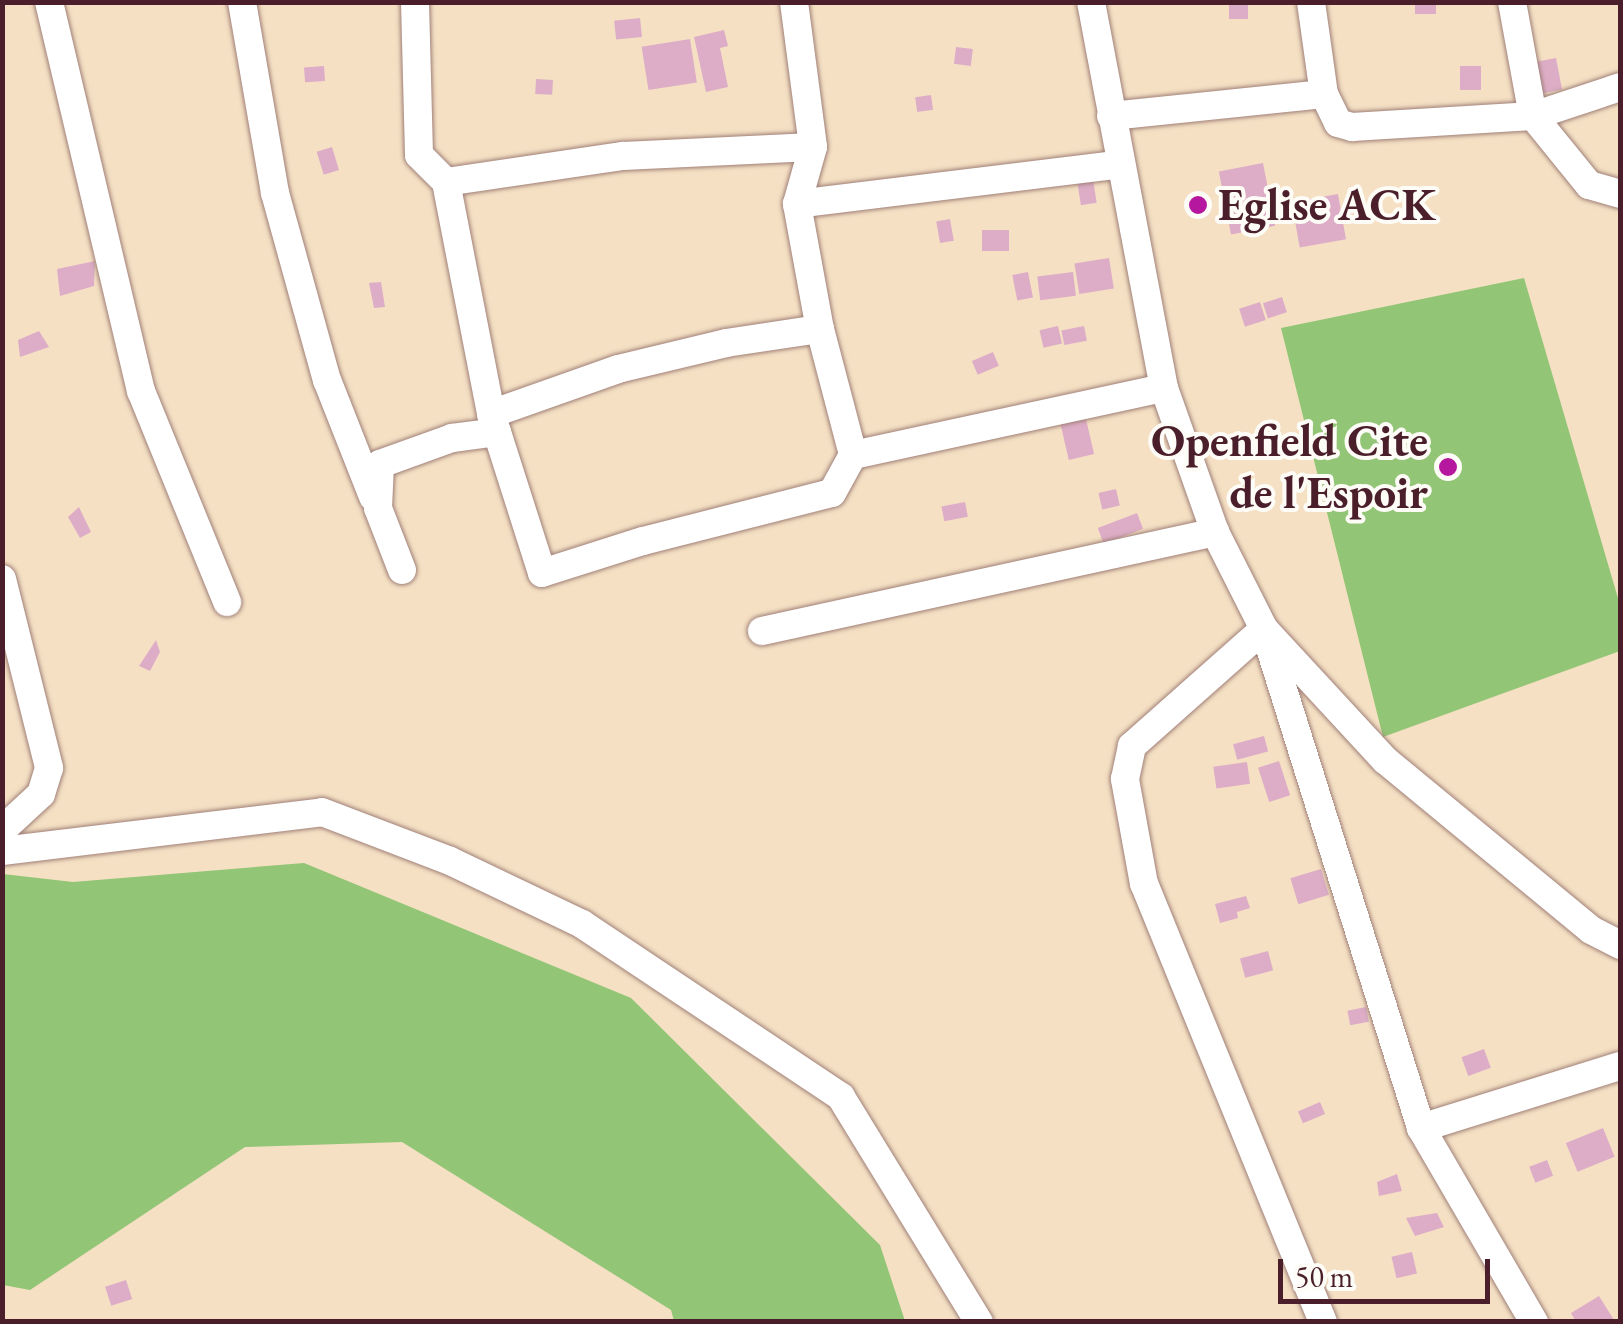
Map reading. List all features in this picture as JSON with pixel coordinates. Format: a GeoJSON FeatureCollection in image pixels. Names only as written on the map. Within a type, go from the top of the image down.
{"type":"FeatureCollection","features":[{"type":"Feature","properties":{"kind":"street"},"geometry":{"type":"LineString","coordinates":[[49,2],[141,391],[227,602]]}},
{"type":"Feature","properties":{"kind":"street"},"geometry":{"type":"LineString","coordinates":[[242,2],[275,193],[327,380],[402,570]]}},
{"type":"Feature","properties":{"kind":"street"},"geometry":{"type":"LineString","coordinates":[[415,2],[419,155],[446,182],[494,423],[542,573],[643,542],[832,493],[853,455],[820,329],[797,204],[813,148],[794,2]]}},
{"type":"Feature","properties":{"kind":"street"},"geometry":{"type":"LineString","coordinates":[[1091,2],[1164,388],[1215,532],[1264,629],[1421,1128],[1534,1322]]}},
{"type":"Feature","properties":{"kind":"street"},"geometry":{"type":"LineString","coordinates":[[1311,2],[1324,94],[1338,123],[1352,127],[1532,116],[1620,86]]}},
{"type":"Feature","properties":{"kind":"street"},"geometry":{"type":"LineString","coordinates":[[1512,2],[1532,116],[1589,185],[1620,194]]}},
{"type":"Feature","properties":{"kind":"street"},"geometry":{"type":"LineString","coordinates":[[1112,116],[1324,94]]}},
{"type":"Feature","properties":{"kind":"street"},"geometry":{"type":"LineString","coordinates":[[446,182],[623,156],[813,148]]}},
{"type":"Feature","properties":{"kind":"street"},"geometry":{"type":"LineString","coordinates":[[797,204],[1121,164]]}},
{"type":"Feature","properties":{"kind":"street"},"geometry":{"type":"LineString","coordinates":[[378,508],[380,464],[494,423],[618,369],[726,344],[820,329]]}},
{"type":"Feature","properties":{"kind":"street"},"geometry":{"type":"LineString","coordinates":[[853,455],[1164,388]]}},
{"type":"Feature","properties":{"kind":"street"},"geometry":{"type":"LineString","coordinates":[[762,631],[1215,532]]}},
{"type":"Feature","properties":{"kind":"street"},"geometry":{"type":"LineString","coordinates":[[2,579],[49,768],[41,794],[2,830]]}},
{"type":"Feature","properties":{"kind":"street"},"geometry":{"type":"LineString","coordinates":[[1264,629],[1385,760],[1591,930],[1620,944]]}},
{"type":"Feature","properties":{"kind":"street"},"geometry":{"type":"LineString","coordinates":[[1264,629],[1132,746],[1125,760],[1125,779],[1144,884],[1323,1322]]}},
{"type":"Feature","properties":{"kind":"street"},"geometry":{"type":"LineString","coordinates":[[2,851],[322,812],[450,860],[582,924],[841,1097],[980,1322]]}},
{"type":"Feature","properties":{"kind":"street"},"geometry":{"type":"LineString","coordinates":[[1421,1128],[1620,1066]]}},
{"type":"Feature","properties":{"kind":"green space","name":"Openfield Cite de l'Espoir"},"geometry":{"type":"Polygon","coordinates":[[[1524,278],[1620,605],[1620,651],[1383,737],[1281,328],[1524,278]]]}},
{"type":"Feature","properties":{"kind":"green space"},"geometry":{"type":"Polygon","coordinates":[[[304,863],[631,998],[880,1245],[905,1321],[674,1321],[671,1310],[402,1142],[245,1147],[30,1290],[3,1285],[3,874],[73,882],[304,863]]]}},
{"type":"Feature","properties":{"kind":"building"},"geometry":{"type":"Polygon","coordinates":[[[1229,2],[1248,2],[1248,19],[1229,19],[1229,2]]]}},
{"type":"Feature","properties":{"kind":"building"},"geometry":{"type":"Polygon","coordinates":[[[1415,2],[1436,2],[1436,14],[1415,14],[1415,2]]]}},
{"type":"Feature","properties":{"kind":"building"},"geometry":{"type":"Polygon","coordinates":[[[640,18],[642,37],[616,40],[614,21],[640,18]]]}},
{"type":"Feature","properties":{"kind":"building"},"geometry":{"type":"Polygon","coordinates":[[[724,30],[728,46],[720,48],[728,87],[706,92],[694,37],[724,30]]]}},
{"type":"Feature","properties":{"kind":"building"},"geometry":{"type":"Polygon","coordinates":[[[690,39],[697,82],[648,90],[642,47],[690,39]]]}},
{"type":"Feature","properties":{"kind":"building"},"geometry":{"type":"Polygon","coordinates":[[[956,47],[973,49],[971,66],[954,64],[956,47]]]}},
{"type":"Feature","properties":{"kind":"building"},"geometry":{"type":"Polygon","coordinates":[[[1556,58],[1562,89],[1539,94],[1532,63],[1556,58]]]}},
{"type":"Feature","properties":{"kind":"building"},"geometry":{"type":"Polygon","coordinates":[[[324,66],[325,81],[305,82],[304,67],[324,66]]]}},
{"type":"Feature","properties":{"kind":"building"},"geometry":{"type":"Polygon","coordinates":[[[1460,66],[1481,66],[1481,90],[1460,90],[1460,66]]]}},
{"type":"Feature","properties":{"kind":"building"},"geometry":{"type":"Polygon","coordinates":[[[536,79],[553,80],[552,95],[535,94],[536,79]]]}},
{"type":"Feature","properties":{"kind":"building"},"geometry":{"type":"Polygon","coordinates":[[[931,95],[933,110],[917,112],[915,97],[931,95]]]}},
{"type":"Feature","properties":{"kind":"building"},"geometry":{"type":"Polygon","coordinates":[[[332,147],[339,170],[324,175],[317,152],[332,147]]]}},
{"type":"Feature","properties":{"kind":"building"},"geometry":{"type":"Polygon","coordinates":[[[1263,163],[1275,226],[1231,234],[1219,172],[1263,163]]]}},
{"type":"Feature","properties":{"kind":"building"},"geometry":{"type":"Polygon","coordinates":[[[1092,173],[1097,203],[1081,205],[1076,176],[1092,173]]]}},
{"type":"Feature","properties":{"kind":"building"},"geometry":{"type":"Polygon","coordinates":[[[1338,194],[1346,239],[1300,247],[1292,202],[1338,194]]]}},
{"type":"Feature","properties":{"kind":"building"},"geometry":{"type":"Polygon","coordinates":[[[950,219],[954,241],[940,243],[936,221],[950,219]]]}},
{"type":"Feature","properties":{"kind":"building"},"geometry":{"type":"Polygon","coordinates":[[[982,230],[1009,230],[1009,251],[982,251],[982,230]]]}},
{"type":"Feature","properties":{"kind":"building"},"geometry":{"type":"Polygon","coordinates":[[[1109,258],[1114,289],[1079,294],[1074,263],[1109,258]]]}},
{"type":"Feature","properties":{"kind":"building"},"geometry":{"type":"Polygon","coordinates":[[[95,261],[94,286],[60,296],[57,269],[95,261]]]}},
{"type":"Feature","properties":{"kind":"building"},"geometry":{"type":"Polygon","coordinates":[[[1028,272],[1033,298],[1017,301],[1012,275],[1028,272]]]}},
{"type":"Feature","properties":{"kind":"building"},"geometry":{"type":"Polygon","coordinates":[[[1073,272],[1076,296],[1040,300],[1037,276],[1073,272]]]}},
{"type":"Feature","properties":{"kind":"building"},"geometry":{"type":"Polygon","coordinates":[[[381,282],[385,307],[374,308],[369,283],[381,282]]]}},
{"type":"Feature","properties":{"kind":"building"},"geometry":{"type":"Polygon","coordinates":[[[1282,297],[1287,312],[1268,318],[1263,303],[1282,297]]]}},
{"type":"Feature","properties":{"kind":"building"},"geometry":{"type":"Polygon","coordinates":[[[1260,302],[1266,320],[1245,327],[1239,309],[1260,302]]]}},
{"type":"Feature","properties":{"kind":"building"},"geometry":{"type":"Polygon","coordinates":[[[1058,326],[1062,344],[1044,348],[1039,330],[1058,326]]]}},
{"type":"Feature","properties":{"kind":"building"},"geometry":{"type":"Polygon","coordinates":[[[1084,326],[1087,341],[1064,345],[1061,330],[1084,326]]]}},
{"type":"Feature","properties":{"kind":"building"},"geometry":{"type":"Polygon","coordinates":[[[39,331],[49,347],[20,357],[18,340],[39,331]]]}},
{"type":"Feature","properties":{"kind":"building"},"geometry":{"type":"Polygon","coordinates":[[[993,352],[999,366],[978,375],[972,361],[993,352]]]}},
{"type":"Feature","properties":{"kind":"building"},"geometry":{"type":"Polygon","coordinates":[[[1086,419],[1094,454],[1069,460],[1061,425],[1086,419]]]}},
{"type":"Feature","properties":{"kind":"building"},"geometry":{"type":"Polygon","coordinates":[[[1116,489],[1120,506],[1102,510],[1098,493],[1116,489]]]}},
{"type":"Feature","properties":{"kind":"building"},"geometry":{"type":"Polygon","coordinates":[[[965,502],[968,517],[944,521],[941,507],[965,502]]]}},
{"type":"Feature","properties":{"kind":"building"},"geometry":{"type":"Polygon","coordinates":[[[79,507],[91,532],[80,538],[68,517],[79,507]]]}},
{"type":"Feature","properties":{"kind":"building"},"geometry":{"type":"Polygon","coordinates":[[[1137,513],[1143,529],[1104,544],[1098,528],[1137,513]]]}},
{"type":"Feature","properties":{"kind":"building"},"geometry":{"type":"Polygon","coordinates":[[[156,640],[160,652],[150,671],[139,666],[156,640]]]}},
{"type":"Feature","properties":{"kind":"building"},"geometry":{"type":"Polygon","coordinates":[[[1264,736],[1268,751],[1237,760],[1233,744],[1264,736]]]}},
{"type":"Feature","properties":{"kind":"building"},"geometry":{"type":"Polygon","coordinates":[[[1279,761],[1290,795],[1269,802],[1258,768],[1279,761]]]}},
{"type":"Feature","properties":{"kind":"building"},"geometry":{"type":"Polygon","coordinates":[[[1247,762],[1250,784],[1216,789],[1213,767],[1247,762]]]}},
{"type":"Feature","properties":{"kind":"building"},"geometry":{"type":"Polygon","coordinates":[[[1321,869],[1329,895],[1298,904],[1290,878],[1321,869]]]}},
{"type":"Feature","properties":{"kind":"building"},"geometry":{"type":"Polygon","coordinates":[[[1246,896],[1250,908],[1237,912],[1238,918],[1220,923],[1215,904],[1246,896]]]}},
{"type":"Feature","properties":{"kind":"building"},"geometry":{"type":"Polygon","coordinates":[[[1268,951],[1273,970],[1245,978],[1240,959],[1268,951]]]}},
{"type":"Feature","properties":{"kind":"building"},"geometry":{"type":"Polygon","coordinates":[[[1366,1007],[1369,1022],[1350,1025],[1347,1011],[1366,1007]]]}},
{"type":"Feature","properties":{"kind":"building"},"geometry":{"type":"Polygon","coordinates":[[[1484,1049],[1491,1068],[1468,1076],[1461,1057],[1484,1049]]]}},
{"type":"Feature","properties":{"kind":"building"},"geometry":{"type":"Polygon","coordinates":[[[1320,1102],[1325,1114],[1303,1123],[1298,1111],[1320,1102]]]}},
{"type":"Feature","properties":{"kind":"building"},"geometry":{"type":"Polygon","coordinates":[[[1603,1128],[1615,1157],[1578,1172],[1566,1143],[1603,1128]]]}},
{"type":"Feature","properties":{"kind":"building"},"geometry":{"type":"Polygon","coordinates":[[[1547,1160],[1553,1176],[1535,1183],[1529,1167],[1547,1160]]]}},
{"type":"Feature","properties":{"kind":"building"},"geometry":{"type":"Polygon","coordinates":[[[1397,1174],[1402,1191],[1379,1196],[1377,1182],[1397,1174]]]}},
{"type":"Feature","properties":{"kind":"building"},"geometry":{"type":"Polygon","coordinates":[[[1437,1213],[1444,1227],[1415,1236],[1406,1218],[1437,1213]]]}},
{"type":"Feature","properties":{"kind":"building"},"geometry":{"type":"Polygon","coordinates":[[[1412,1252],[1417,1273],[1396,1278],[1392,1257],[1412,1252]]]}},
{"type":"Feature","properties":{"kind":"building"},"geometry":{"type":"Polygon","coordinates":[[[126,1280],[132,1299],[111,1306],[105,1287],[126,1280]]]}},
{"type":"Feature","properties":{"kind":"building"},"geometry":{"type":"Polygon","coordinates":[[[1599,1296],[1614,1320],[1576,1322],[1571,1313],[1599,1296]]]}},
{"type":"Feature","properties":{"kind":"place","name":"Eglise ACK"},"geometry":{"type":"Point","coordinates":[1198,205]}},
{"type":"Feature","properties":{"kind":"place","name":"Openfield Cite de l'Espoir"},"geometry":{"type":"Point","coordinates":[1448,467]}}]}
